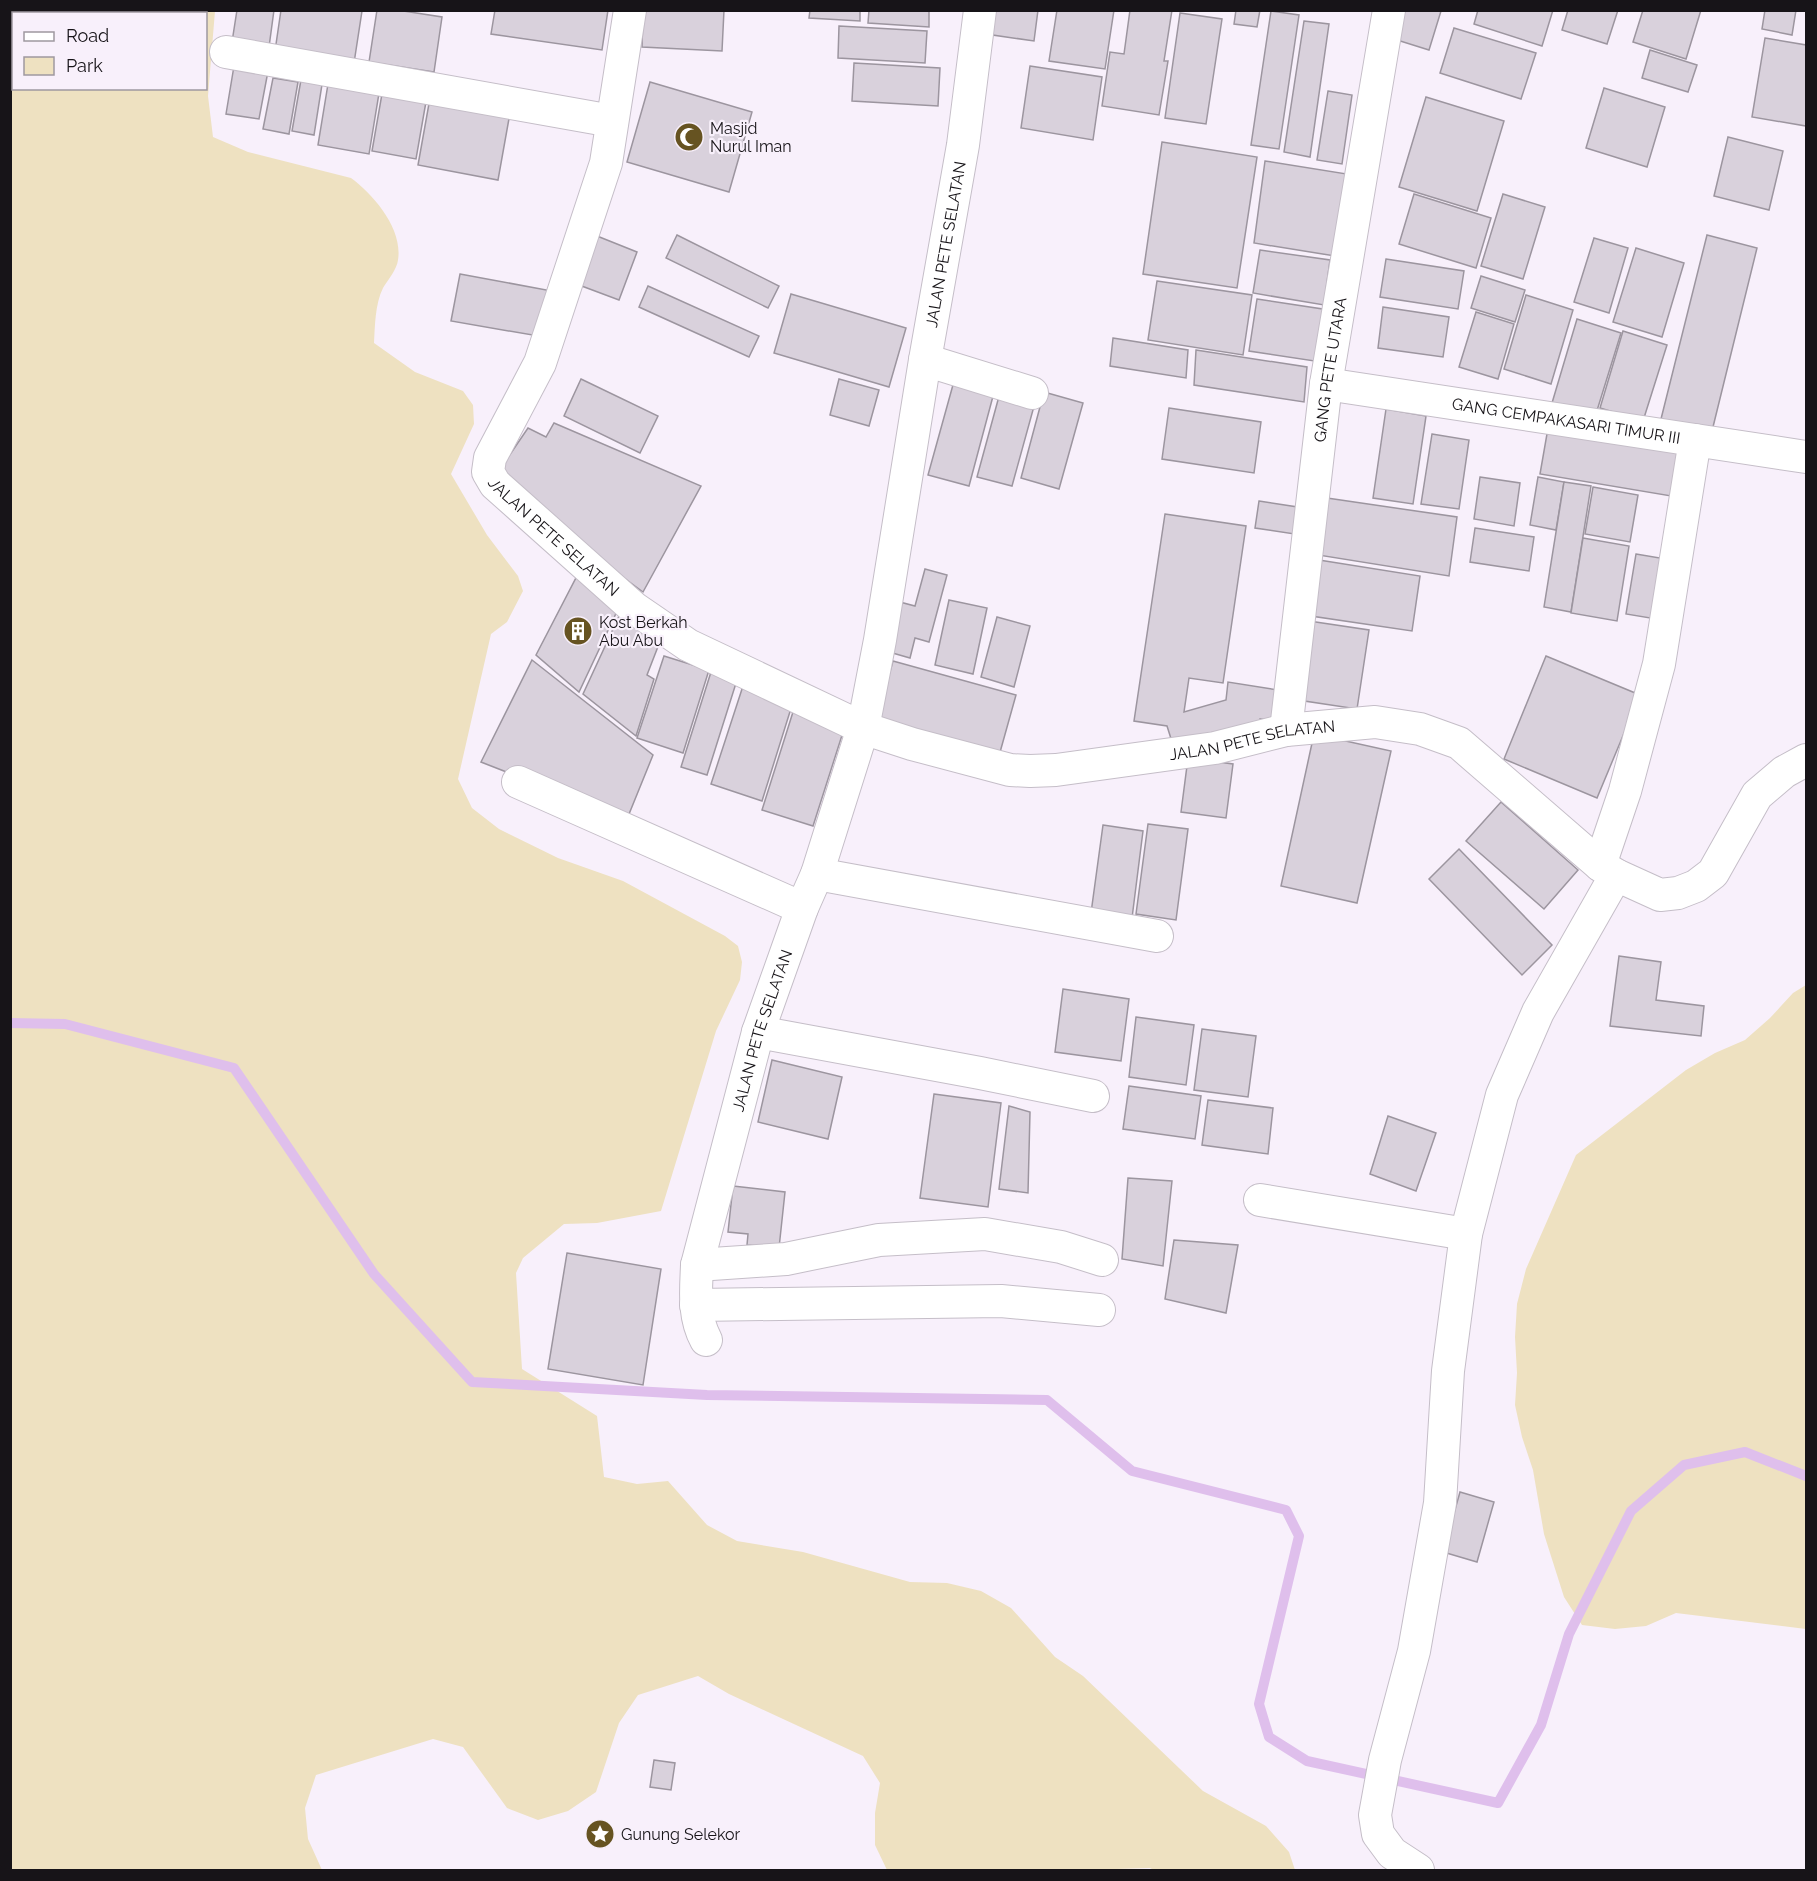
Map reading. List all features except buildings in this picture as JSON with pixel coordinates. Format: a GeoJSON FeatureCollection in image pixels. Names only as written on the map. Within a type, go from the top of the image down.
{"type":"FeatureCollection","features":[{"type":"Feature","properties":{"kind":"street","name":"JALAN PETE SELATAN"},"geometry":{"type":"LineString","coordinates":[[630,10],[606,163],[540,363],[487,465],[495,484],[643,614],[688,645],[863,728],[912,744],[1010,770],[1056,770],[1215,748],[1286,730],[1375,722],[1419,729],[1459,743],[1608,870],[1660,895],[1678,893],[1696,886],[1713,873],[1757,795],[1784,772],[1806,760]]}},
{"type":"Feature","properties":{"kind":"street","name":"JALAN PETE SELATAN"},"geometry":{"type":"LineString","coordinates":[[706,1340],[699,1327],[696,1305],[697,1265],[758,1032],[802,908],[817,874],[863,728],[880,640],[925,360],[963,145],[980,10]]}},
{"type":"Feature","properties":{"kind":"street","name":"GANG PETE UTARA"},"geometry":{"type":"LineString","coordinates":[[1286,730],[1326,384],[1389,10]]}},
{"type":"Feature","properties":{"kind":"street"},"geometry":{"type":"LineString","coordinates":[[226,52],[612,121]]}},
{"type":"Feature","properties":{"kind":"street"},"geometry":{"type":"LineString","coordinates":[[925,360],[1032,393]]}},
{"type":"Feature","properties":{"kind":"street","name":"GANG CEMPAKASARI TIMUR III"},"geometry":{"type":"LineString","coordinates":[[1326,384],[1806,457]]}},
{"type":"Feature","properties":{"kind":"street"},"geometry":{"type":"LineString","coordinates":[[1418,1870],[1392,1853],[1378,1834],[1375,1815],[1385,1760],[1414,1651],[1440,1503],[1448,1371],[1466,1234],[1503,1095],[1538,1012],[1608,870],[1625,791],[1659,664],[1695,440]]}},
{"type":"Feature","properties":{"kind":"street"},"geometry":{"type":"LineString","coordinates":[[518,782],[802,908]]}},
{"type":"Feature","properties":{"kind":"street"},"geometry":{"type":"LineString","coordinates":[[817,874],[1157,936]]}},
{"type":"Feature","properties":{"kind":"street"},"geometry":{"type":"LineString","coordinates":[[758,1032],[1093,1096]]}},
{"type":"Feature","properties":{"kind":"street"},"geometry":{"type":"LineString","coordinates":[[1260,1200],[1466,1234]]}},
{"type":"Feature","properties":{"kind":"street"},"geometry":{"type":"LineString","coordinates":[[697,1265],[786,1259],[879,1239],[985,1234],[1061,1247],[1102,1260]]}},
{"type":"Feature","properties":{"kind":"street"},"geometry":{"type":"LineString","coordinates":[[696,1305],[1001,1301],[1099,1310]]}},
{"type":"Feature","properties":{"kind":"green space"},"geometry":{"type":"Polygon","coordinates":[[[11,11],[215,11],[208,96],[213,137],[248,152],[351,178],[377,203],[396,237],[398,260],[378,301],[374,343],[415,372],[463,391],[473,405],[474,424],[451,474],[487,535],[518,576],[523,591],[507,622],[491,634],[458,779],[472,808],[499,829],[558,858],[623,881],[725,936],[738,946],[742,962],[740,980],[716,1031],[661,1211],[597,1223],[564,1224],[523,1258],[516,1273],[522,1369],[597,1416],[604,1477],[637,1484],[668,1481],[707,1525],[737,1541],[803,1552],[910,1582],[947,1583],[981,1591],[1011,1608],[1055,1657],[1083,1676],[1203,1791],[1266,1826],[1289,1852],[1295,1870],[1154,1870],[1150,1868],[887,1870],[875,1845],[875,1813],[880,1783],[863,1756],[729,1694],[698,1676],[638,1695],[619,1723],[596,1792],[568,1811],[538,1820],[507,1808],[463,1747],[433,1739],[316,1775],[305,1808],[308,1839],[322,1870],[11,1870],[11,11]]]}},
{"type":"Feature","properties":{"kind":"green space"},"geometry":{"type":"Polygon","coordinates":[[[1806,985],[1806,1629],[1676,1613],[1646,1626],[1615,1629],[1582,1625],[1564,1597],[1544,1534],[1533,1470],[1515,1405],[1517,1304],[1526,1269],[1576,1155],[1686,1070],[1715,1053],[1745,1040],[1793,993],[1806,985]]]}},
{"type":"Feature","properties":{"kind":"waterway"},"geometry":{"type":"LineString","coordinates":[[10,1023],[65,1024],[234,1068],[374,1274],[472,1382],[707,1395],[1047,1400],[1132,1471],[1286,1510],[1299,1536],[1259,1704],[1269,1737],[1307,1761],[1498,1803],[1541,1725],[1569,1634],[1631,1511],[1684,1465],[1745,1452],[1806,1476]]}},
{"type":"Feature","properties":{"kind":"place","name":"Masjid Nurul Iman"},"geometry":{"type":"Point","coordinates":[689,137]}},
{"type":"Feature","properties":{"kind":"place","name":"Kost Berkah Abu Abu"},"geometry":{"type":"Point","coordinates":[578,631]}},
{"type":"Feature","properties":{"kind":"place","name":"Gunung Selekor"},"geometry":{"type":"Point","coordinates":[600,1834]}}]}
